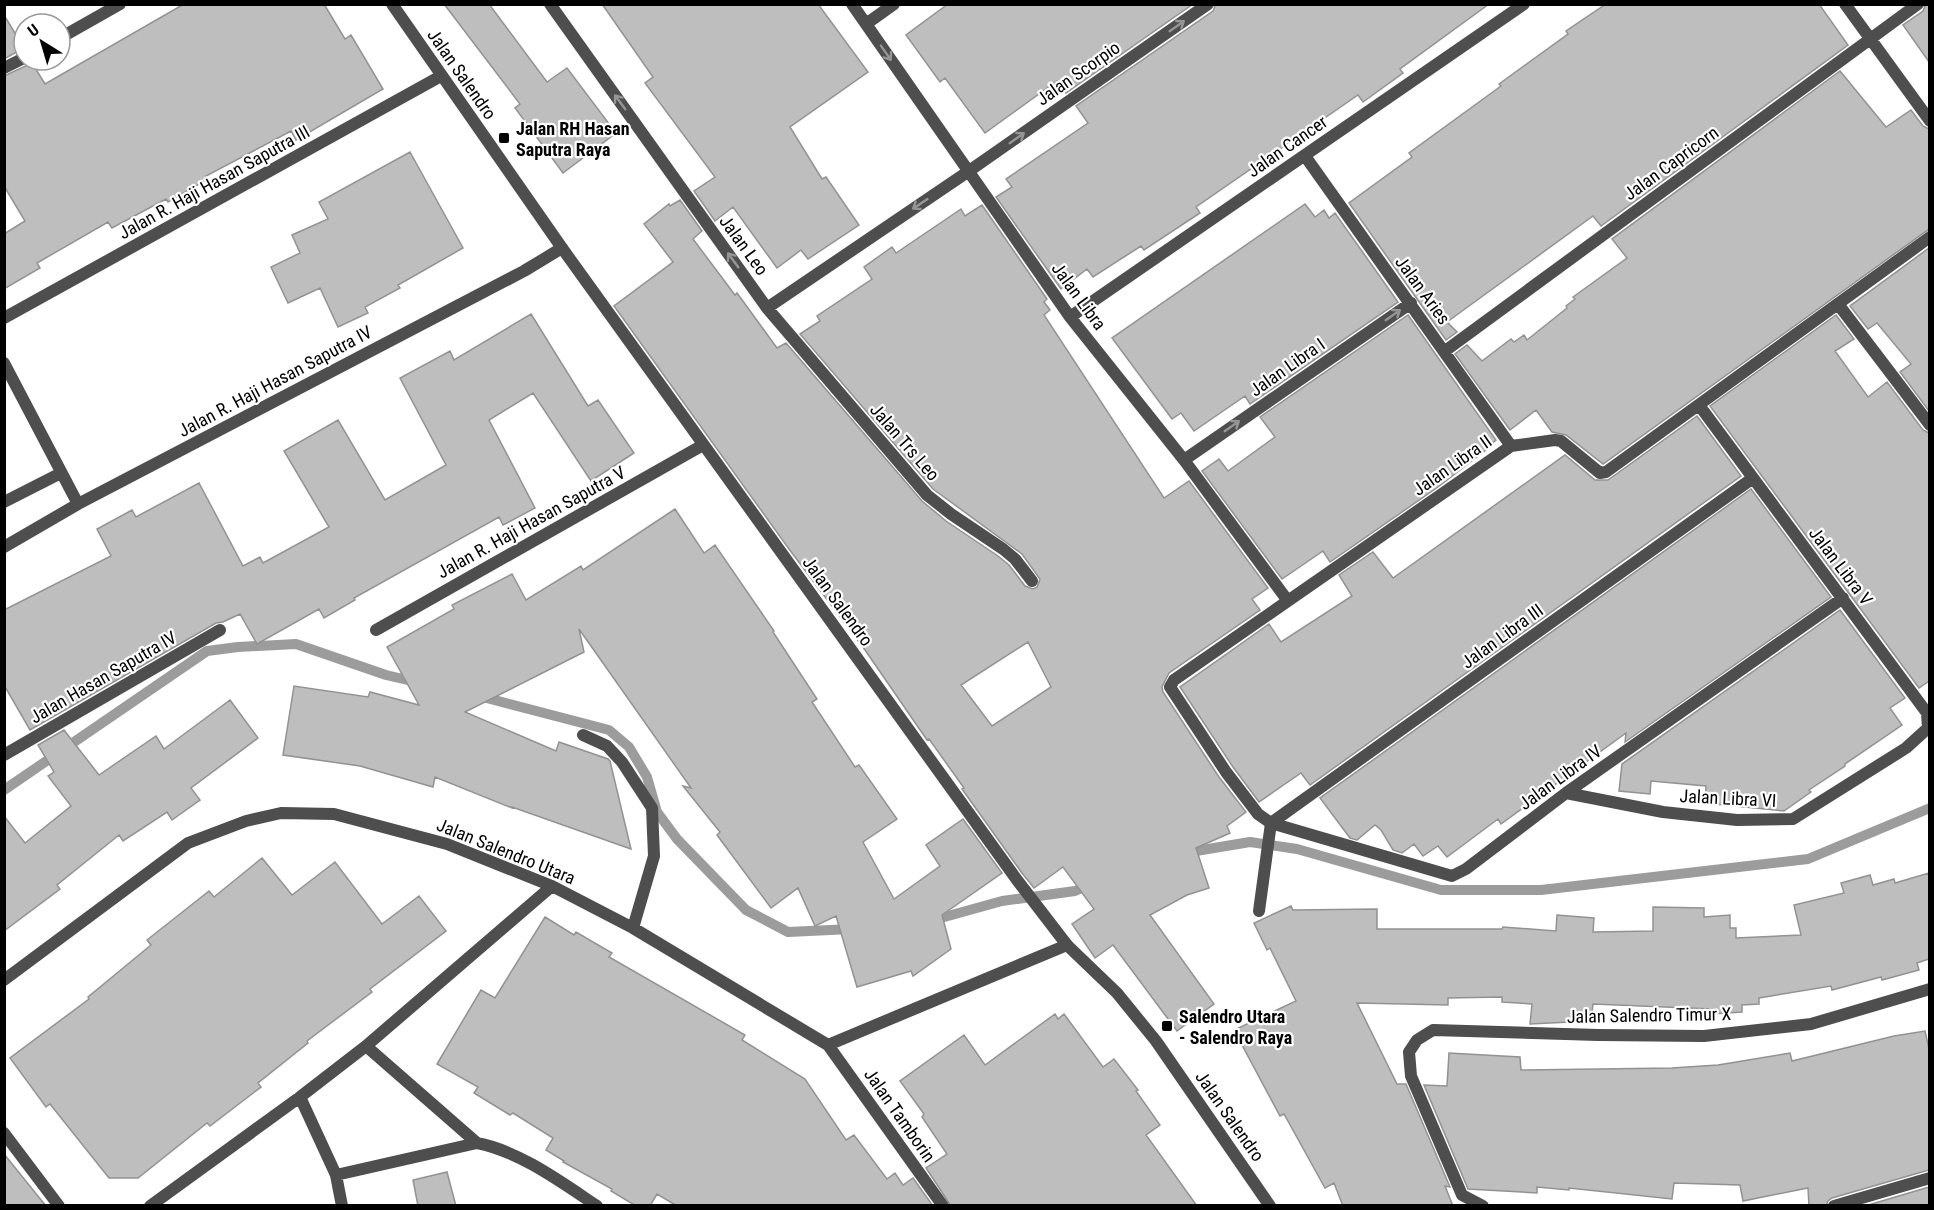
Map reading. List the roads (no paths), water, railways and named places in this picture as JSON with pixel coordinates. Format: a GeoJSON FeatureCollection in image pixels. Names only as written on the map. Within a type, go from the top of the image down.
{"type":"FeatureCollection","features":[{"type":"Feature","properties":{"kind":"street"},"geometry":{"type":"LineString","coordinates":[[72,31],[120,4]]}},
{"type":"Feature","properties":{"kind":"street","name":"Jalan Salendro"},"geometry":{"type":"LineString","coordinates":[[392,4],[562,248],[1041,913],[1067,945],[1117,993],[1156,1041],[1270,1206]]}},
{"type":"Feature","properties":{"kind":"street","name":"Jalan Leo"},"geometry":{"type":"LineString","coordinates":[[550,4],[767,308]]}},
{"type":"Feature","properties":{"kind":"street","name":"Jalan Libra"},"geometry":{"type":"LineString","coordinates":[[852,4],[1070,317],[1184,460],[1287,601]]}},
{"type":"Feature","properties":{"kind":"street"},"geometry":{"type":"LineString","coordinates":[[866,24],[894,4]]}},
{"type":"Feature","properties":{"kind":"street","name":"Jalan Scorpio"},"geometry":{"type":"LineString","coordinates":[[969,171],[1208,4]]}},
{"type":"Feature","properties":{"kind":"street","name":"Jalan Cancer"},"geometry":{"type":"LineString","coordinates":[[1070,317],[1524,4]]}},
{"type":"Feature","properties":{"kind":"street"},"geometry":{"type":"LineString","coordinates":[[1845,4],[1929,121]]}},
{"type":"Feature","properties":{"kind":"street","name":"Jalan Capricorn"},"geometry":{"type":"LineString","coordinates":[[1444,351],[1918,4]]}},
{"type":"Feature","properties":{"kind":"street","name":"Jalan R. Haji Hasan Saputra III"},"geometry":{"type":"LineString","coordinates":[[4,318],[441,76]]}},
{"type":"Feature","properties":{"kind":"street","name":"Jalan Aries"},"geometry":{"type":"LineString","coordinates":[[1305,156],[1511,446]]}},
{"type":"Feature","properties":{"kind":"street"},"geometry":{"type":"LineString","coordinates":[[767,308],[969,171]]}},
{"type":"Feature","properties":{"kind":"street","name":"Jalan Libra II"},"geometry":{"type":"LineString","coordinates":[[1271,823],[1258,814],[1171,692],[1170,685],[1174,680],[1511,446],[1561,441],[1602,474],[1929,237]]}},
{"type":"Feature","properties":{"kind":"street","name":"Jalan R. Haji Hasan Saputra IV"},"geometry":{"type":"LineString","coordinates":[[4,546],[78,504],[524,271],[562,248]]}},
{"type":"Feature","properties":{"kind":"street","name":"Jalan Libra I"},"geometry":{"type":"LineString","coordinates":[[1184,460],[1411,303]]}},
{"type":"Feature","properties":{"kind":"street"},"geometry":{"type":"LineString","coordinates":[[1838,304],[1929,425]]}},
{"type":"Feature","properties":{"kind":"street","name":"Jalan Trs Leo"},"geometry":{"type":"LineString","coordinates":[[767,308],[927,495],[1003,549],[1015,559],[1032,581]]}},
{"type":"Feature","properties":{"kind":"street"},"geometry":{"type":"LineString","coordinates":[[4,363],[78,504]]}},
{"type":"Feature","properties":{"kind":"street","name":"Jalan Libra V"},"geometry":{"type":"LineString","coordinates":[[1699,405],[1927,713],[1928,728],[1906,748]]}},
{"type":"Feature","properties":{"kind":"street","name":"Jalan R. Haji Hasan Saputra V"},"geometry":{"type":"LineString","coordinates":[[376,630],[703,445]]}},
{"type":"Feature","properties":{"kind":"street"},"geometry":{"type":"LineString","coordinates":[[4,502],[61,473]]}},
{"type":"Feature","properties":{"kind":"street","name":"Jalan Libra III"},"geometry":{"type":"LineString","coordinates":[[1271,823],[1753,478]]}},
{"type":"Feature","properties":{"kind":"street","name":"Jalan Libra IV"},"geometry":{"type":"LineString","coordinates":[[1271,823],[1452,876],[1466,869],[1566,793],[1843,598]]}},
{"type":"Feature","properties":{"kind":"street","name":"Jalan Hasan Saputra IV"},"geometry":{"type":"LineString","coordinates":[[4,755],[220,630]]}},
{"type":"Feature","properties":{"kind":"street"},"geometry":{"type":"LineString","coordinates":[[583,735],[607,746],[622,762],[652,808],[654,856],[633,928]]}},
{"type":"Feature","properties":{"kind":"street","name":"Jalan Libra VI"},"geometry":{"type":"LineString","coordinates":[[1566,793],[1663,812],[1737,820],[1793,819],[1906,748]]}},
{"type":"Feature","properties":{"kind":"street","name":"Jalan Salendro Utara"},"geometry":{"type":"LineString","coordinates":[[4,980],[188,843],[246,821],[281,813],[334,814],[447,844],[552,886],[633,928],[828,1045]]}},
{"type":"Feature","properties":{"kind":"street"},"geometry":{"type":"LineString","coordinates":[[1259,911],[1271,823]]}},
{"type":"Feature","properties":{"kind":"street"},"geometry":{"type":"LineString","coordinates":[[150,1206],[366,1046],[552,886]]}},
{"type":"Feature","properties":{"kind":"street"},"geometry":{"type":"LineString","coordinates":[[828,1045],[1067,945]]}},
{"type":"Feature","properties":{"kind":"street","name":"Jalan Salendro Timur X"},"geometry":{"type":"LineString","coordinates":[[1483,1206],[1462,1195],[1411,1076],[1408,1052],[1417,1040],[1433,1030],[1704,1036],[1811,1024],[1929,989]]}},
{"type":"Feature","properties":{"kind":"street","name":"Jalan Tamborin"},"geometry":{"type":"LineString","coordinates":[[828,1045],[943,1206]]}},
{"type":"Feature","properties":{"kind":"street"},"geometry":{"type":"LineString","coordinates":[[366,1046],[477,1143]]}},
{"type":"Feature","properties":{"kind":"street"},"geometry":{"type":"LineString","coordinates":[[300,1097],[336,1175],[342,1206]]}},
{"type":"Feature","properties":{"kind":"street"},"geometry":{"type":"LineString","coordinates":[[4,1133],[59,1206]]}},
{"type":"Feature","properties":{"kind":"street"},"geometry":{"type":"LineString","coordinates":[[336,1175],[477,1143],[513,1154],[597,1206]]}},
{"type":"Feature","properties":{"kind":"street"},"geometry":{"type":"LineString","coordinates":[[1834,1206],[1929,1178]]}},
{"type":"Feature","properties":{"kind":"waterway"},"geometry":{"type":"LineString","coordinates":[[4,790],[207,651],[296,644],[386,675],[416,682]]}},
{"type":"Feature","properties":{"kind":"waterway"},"geometry":{"type":"LineString","coordinates":[[479,696],[609,730],[629,747],[647,777],[657,812],[677,839],[746,910],[788,932],[852,929]]}},
{"type":"Feature","properties":{"kind":"waterway"},"geometry":{"type":"LineString","coordinates":[[1184,853],[1250,842],[1297,849],[1441,890],[1541,890],[1808,859],[1930,808]]}},
{"type":"Feature","properties":{"kind":"waterway"},"geometry":{"type":"LineString","coordinates":[[930,921],[1002,901],[1075,891],[1092,884]]}},
{"type":"Feature","properties":{"kind":"place","name":"Jalan RH Hasan Saputra Raya"},"geometry":{"type":"Point","coordinates":[504,138]}},
{"type":"Feature","properties":{"kind":"place","name":"Salendro Utara - Salendro Raya"},"geometry":{"type":"Point","coordinates":[1167,1026]}}]}
